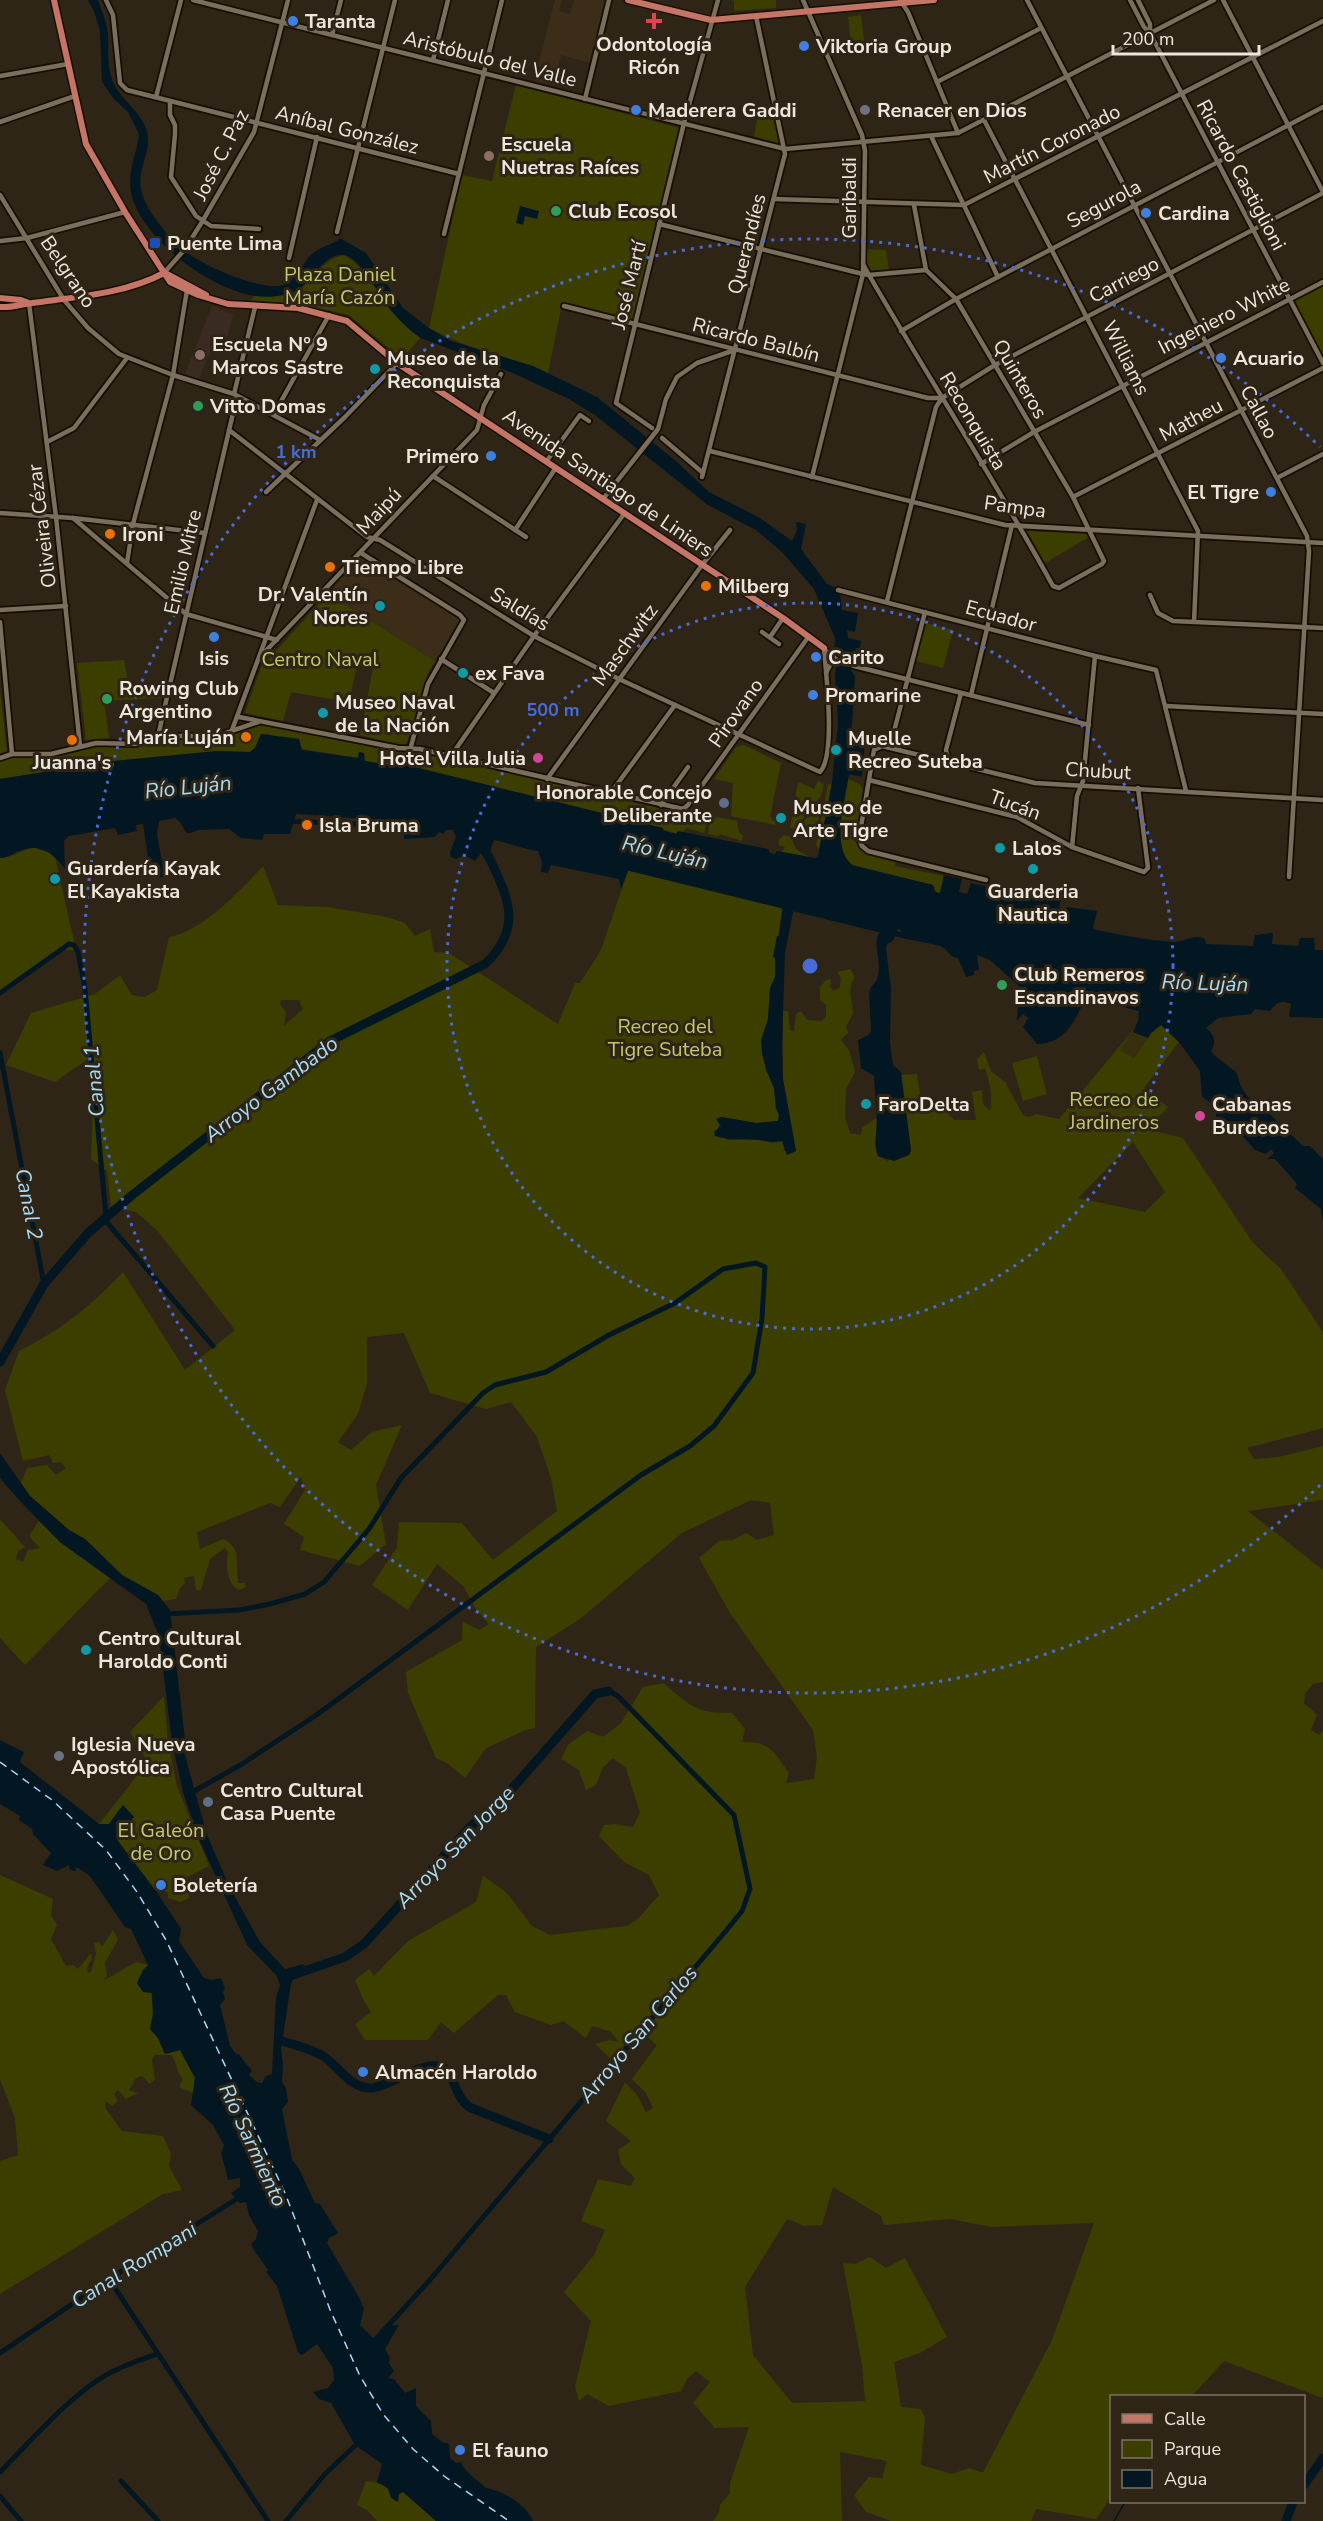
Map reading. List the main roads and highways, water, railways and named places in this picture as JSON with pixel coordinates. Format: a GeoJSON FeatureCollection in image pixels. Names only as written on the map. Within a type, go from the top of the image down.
{"type":"FeatureCollection","features":[{"type":"Feature","properties":{"kind":"main road","name":"Avenida Santiago de Liniers"},"geometry":{"type":"LineString","coordinates":[[54,0],[86,144],[125,212],[170,282],[228,304],[298,308],[329,315],[351,324],[397,363],[783,618],[824,648]]}},
{"type":"Feature","properties":{"kind":"main road"},"geometry":{"type":"LineString","coordinates":[[628,0],[711,20],[901,1],[934,0]]}},
{"type":"Feature","properties":{"kind":"main road","name":"Avenida Santiago de Liniers"},"geometry":{"type":"LineString","coordinates":[[164,273],[207,296]]}},
{"type":"Feature","properties":{"kind":"main road"},"geometry":{"type":"LineString","coordinates":[[0,307],[13,308],[29,303],[64,300],[151,280],[164,273]]}},
{"type":"Feature","properties":{"kind":"main road"},"geometry":{"type":"LineString","coordinates":[[0,298],[29,303]]}},
{"type":"Feature","properties":{"kind":"water","name":"Río Luján"},"geometry":{"type":"Polygon","coordinates":[[[88,0],[98,0],[107,26],[111,78],[118,91],[143,121],[146,129],[148,145],[140,181],[144,199],[166,232],[190,255],[246,281],[273,286],[283,285],[293,279],[313,253],[340,238],[366,253],[403,308],[429,328],[451,341],[533,366],[597,397],[677,462],[709,492],[760,518],[792,541],[797,530],[796,522],[806,524],[801,549],[827,584],[836,588],[840,593],[842,610],[858,613],[855,632],[847,630],[848,638],[861,641],[860,648],[856,648],[850,669],[855,676],[851,740],[865,742],[862,777],[849,774],[841,822],[842,847],[845,857],[852,865],[933,885],[935,892],[940,893],[944,875],[962,879],[959,892],[967,894],[971,883],[1018,894],[1020,889],[1061,897],[1058,916],[1064,918],[1067,907],[1097,911],[1093,929],[1143,939],[1178,942],[1201,937],[1205,939],[1206,944],[1253,946],[1255,935],[1273,933],[1272,944],[1298,946],[1300,938],[1314,938],[1315,950],[1323,950],[1323,1018],[1289,1017],[1291,1004],[1281,1002],[1270,1011],[1255,1009],[1251,1014],[1218,1018],[1206,1028],[1214,1038],[1211,1051],[1237,1073],[1248,1097],[1261,1106],[1303,1146],[1310,1146],[1323,1159],[1323,1222],[1321,1209],[1295,1188],[1297,1184],[1275,1159],[1267,1159],[1274,1153],[1271,1149],[1266,1154],[1255,1150],[1231,1123],[1222,1122],[1216,1117],[1217,1107],[1202,1097],[1200,1071],[1179,1042],[1161,1025],[1148,1038],[1133,1032],[1139,1011],[1127,1008],[1122,1002],[1105,993],[1089,991],[1064,1034],[1048,1043],[1037,1044],[1023,1027],[1028,1018],[1023,1014],[1017,1021],[1019,986],[990,960],[977,955],[979,970],[974,971],[974,975],[966,977],[958,958],[940,946],[904,938],[900,929],[897,930],[893,941],[887,944],[886,949],[891,988],[890,1043],[893,1065],[901,1072],[911,1150],[909,1155],[894,1161],[878,1156],[875,1143],[877,1121],[874,1076],[861,1068],[858,1040],[869,1035],[871,1031],[869,993],[878,974],[876,944],[880,932],[877,927],[860,923],[858,926],[832,918],[829,920],[819,913],[794,907],[785,953],[782,1044],[783,1079],[796,1151],[787,1155],[782,1141],[726,1138],[715,1136],[714,1132],[721,1126],[716,1119],[721,1117],[756,1123],[778,1121],[774,1088],[767,1072],[761,1041],[768,1019],[770,988],[775,977],[775,958],[773,957],[777,936],[779,936],[783,905],[631,868],[629,868],[621,889],[619,879],[551,865],[548,873],[541,872],[542,862],[538,851],[494,840],[490,851],[494,863],[487,862],[481,853],[475,861],[464,855],[456,859],[451,857],[450,852],[456,837],[453,830],[446,830],[443,834],[439,832],[435,837],[404,839],[404,835],[385,829],[364,828],[366,819],[296,814],[290,834],[264,834],[262,840],[241,838],[229,829],[198,830],[186,833],[175,818],[159,821],[157,835],[165,877],[151,878],[143,824],[136,825],[137,831],[118,835],[115,828],[69,836],[64,840],[65,869],[57,859],[41,849],[29,848],[0,858],[0,779],[114,761],[217,751],[250,752],[255,748],[261,734],[299,739],[302,750],[358,758],[359,752],[364,753],[365,761],[394,766],[402,764],[663,828],[663,830],[676,834],[678,831],[768,849],[770,853],[775,854],[777,851],[815,858],[818,856],[832,782],[838,723],[835,674],[838,657],[834,654],[835,638],[814,589],[783,553],[756,530],[708,505],[595,415],[569,399],[515,374],[421,338],[396,316],[363,270],[345,255],[338,255],[325,262],[299,289],[277,296],[257,296],[234,290],[211,280],[189,266],[168,249],[138,211],[130,184],[139,134],[128,112],[114,99],[102,82],[100,31],[88,0]]]}},
{"type":"Feature","properties":{"kind":"water"},"geometry":{"type":"Polygon","coordinates":[[[520,206],[539,211],[537,219],[525,216],[523,225],[516,223],[520,206]]]}},
{"type":"Feature","properties":{"kind":"water","name":"Río Sarmiento"},"geometry":{"type":"Polygon","coordinates":[[[0,1453],[30,1496],[69,1530],[85,1539],[122,1575],[158,1595],[170,1610],[185,1740],[183,1748],[207,1835],[230,1888],[260,1942],[285,1969],[304,1964],[301,1975],[293,1979],[291,1984],[281,2049],[282,2082],[286,2088],[288,2102],[282,2109],[292,2159],[315,2203],[320,2204],[338,2233],[329,2238],[327,2243],[360,2299],[364,2309],[360,2325],[375,2340],[390,2325],[399,2325],[385,2349],[394,2371],[388,2378],[394,2379],[405,2393],[416,2388],[416,2406],[431,2421],[432,2434],[442,2442],[449,2444],[450,2458],[456,2463],[461,2462],[468,2473],[486,2488],[506,2495],[520,2504],[533,2521],[436,2521],[403,2492],[399,2494],[398,2502],[391,2498],[388,2488],[377,2482],[382,2464],[355,2445],[331,2403],[319,2399],[313,2392],[328,2388],[334,2380],[333,2368],[317,2344],[302,2355],[298,2352],[277,2286],[266,2272],[268,2270],[251,2244],[256,2239],[258,2231],[249,2215],[246,2202],[240,2203],[231,2193],[240,2187],[240,2178],[228,2180],[221,2153],[224,2145],[213,2125],[191,2105],[195,2078],[180,2050],[165,2054],[158,2038],[150,2029],[153,2014],[152,1993],[143,1992],[137,1983],[148,1965],[131,1929],[125,1927],[90,1876],[77,1867],[75,1871],[70,1870],[69,1865],[57,1871],[43,1865],[51,1853],[33,1834],[32,1829],[19,1820],[20,1816],[0,1804],[0,1740],[24,1752],[20,1762],[99,1824],[109,1824],[123,1805],[134,1817],[117,1838],[118,1841],[181,1929],[179,1941],[204,1978],[212,1980],[221,1978],[225,1988],[223,1992],[225,1999],[220,2005],[230,2046],[252,2071],[249,2075],[257,2082],[262,2083],[266,2076],[272,2074],[276,1997],[280,1985],[277,1976],[247,1945],[198,1837],[183,1792],[172,1742],[159,1636],[146,1604],[60,1542],[18,1499],[0,1478],[0,1453]]]}},
{"type":"Feature","properties":{"kind":"waterway"},"geometry":{"type":"LineString","coordinates":[[286,821],[373,825]]}},
{"type":"Feature","properties":{"kind":"waterway","name":"Arroyo Gambado"},"geometry":{"type":"LineString","coordinates":[[0,1362],[44,1284],[88,1233],[131,1196],[330,1041],[485,964],[505,937],[508,924],[506,897],[487,853]]}},
{"type":"Feature","properties":{"kind":"waterway"},"geometry":{"type":"LineString","coordinates":[[624,867],[909,937]]}},
{"type":"Feature","properties":{"kind":"waterway","name":"Canal 1"},"geometry":{"type":"LineString","coordinates":[[0,993],[69,944],[74,945],[78,952],[85,989],[106,1217]]}},
{"type":"Feature","properties":{"kind":"waterway","name":"Canal 2"},"geometry":{"type":"LineString","coordinates":[[0,1053],[44,1284]]}},
{"type":"Feature","properties":{"kind":"waterway"},"geometry":{"type":"LineString","coordinates":[[104,1219],[213,1346]]}},
{"type":"Feature","properties":{"kind":"waterway"},"geometry":{"type":"LineString","coordinates":[[165,1614],[239,1610],[305,1594],[324,1582],[369,1529],[401,1478],[483,1393],[495,1385],[546,1372],[609,1335],[675,1303],[723,1269],[756,1263],[765,1267],[762,1318],[753,1373],[714,1426],[690,1446],[641,1475],[315,1716],[242,1764],[189,1794]]}},
{"type":"Feature","properties":{"kind":"waterway","name":"Arroyo San Carlos"},"geometry":{"type":"LineString","coordinates":[[374,2341],[429,2281],[725,1932],[742,1911],[750,1889],[734,1815],[618,1696],[609,1691]]}},
{"type":"Feature","properties":{"kind":"waterway","name":"Arroyo San Jorge"},"geometry":{"type":"LineString","coordinates":[[290,1976],[345,1957],[364,1944],[469,1828],[511,1790],[595,1694],[609,1691]]}},
{"type":"Feature","properties":{"kind":"waterway"},"geometry":{"type":"LineString","coordinates":[[279,2040],[323,2056],[351,2081],[364,2087],[380,2086],[425,2067],[442,2067],[446,2069],[460,2097],[469,2107],[549,2139]]}},
{"type":"Feature","properties":{"kind":"waterway","name":"Canal Rompani"},"geometry":{"type":"LineString","coordinates":[[0,2353],[109,2279],[243,2195]]}},
{"type":"Feature","properties":{"kind":"waterway"},"geometry":{"type":"LineString","coordinates":[[109,2279],[268,2521]]}},
{"type":"Feature","properties":{"kind":"waterway"},"geometry":{"type":"LineString","coordinates":[[0,2472],[84,2390],[112,2372],[157,2354]]}},
{"type":"Feature","properties":{"kind":"waterway"},"geometry":{"type":"LineString","coordinates":[[286,2521],[325,2474],[361,2440]]}},
{"type":"Feature","properties":{"kind":"waterway"},"geometry":{"type":"LineString","coordinates":[[1305,2484],[1323,2458]]}},
{"type":"Feature","properties":{"kind":"waterway"},"geometry":{"type":"LineString","coordinates":[[121,2481],[158,2521]]}},
{"type":"Feature","properties":{"kind":"waterway"},"geometry":{"type":"LineString","coordinates":[[0,2496],[21,2521]]}},
{"type":"Feature","properties":{"kind":"waterway"},"geometry":{"type":"LineString","coordinates":[[1114,2521],[1124,2503]]}},
{"type":"Feature","properties":{"kind":"waterway"},"geometry":{"type":"LineString","coordinates":[[1286,2521],[1293,2503]]}},
{"type":"Feature","properties":{"kind":"place","name":"Taranta"},"geometry":{"type":"Point","coordinates":[293,21]}},
{"type":"Feature","properties":{"kind":"place","name":"Odontología Ricón"},"geometry":{"type":"Point","coordinates":[654,21]}},
{"type":"Feature","properties":{"kind":"place","name":"Viktoria Group"},"geometry":{"type":"Point","coordinates":[804,46]}},
{"type":"Feature","properties":{"kind":"place","name":"Maderera Gaddi"},"geometry":{"type":"Point","coordinates":[636,110]}},
{"type":"Feature","properties":{"kind":"place","name":"Renacer en Dios"},"geometry":{"type":"Point","coordinates":[865,110]}},
{"type":"Feature","properties":{"kind":"place","name":"Escuela Nuetras Raíces"},"geometry":{"type":"Point","coordinates":[489,156]}},
{"type":"Feature","properties":{"kind":"place","name":"Club Ecosol"},"geometry":{"type":"Point","coordinates":[556,211]}},
{"type":"Feature","properties":{"kind":"place","name":"Cardina"},"geometry":{"type":"Point","coordinates":[1146,213]}},
{"type":"Feature","properties":{"kind":"place","name":"Puente Lima"},"geometry":{"type":"Point","coordinates":[155,243]}},
{"type":"Feature","properties":{"kind":"place","name":"Escuela N° 9 Marcos Sastre"},"geometry":{"type":"Point","coordinates":[200,355]}},
{"type":"Feature","properties":{"kind":"place","name":"Acuario"},"geometry":{"type":"Point","coordinates":[1221,358]}},
{"type":"Feature","properties":{"kind":"place","name":"Museo de la Reconquista"},"geometry":{"type":"Point","coordinates":[375,369]}},
{"type":"Feature","properties":{"kind":"place","name":"Vitto Domas"},"geometry":{"type":"Point","coordinates":[198,406]}},
{"type":"Feature","properties":{"kind":"place","name":"Primero"},"geometry":{"type":"Point","coordinates":[491,456]}},
{"type":"Feature","properties":{"kind":"place","name":"El Tigre"},"geometry":{"type":"Point","coordinates":[1271,492]}},
{"type":"Feature","properties":{"kind":"place","name":"Ironi"},"geometry":{"type":"Point","coordinates":[110,534]}},
{"type":"Feature","properties":{"kind":"place","name":"Tiempo Libre"},"geometry":{"type":"Point","coordinates":[330,567]}},
{"type":"Feature","properties":{"kind":"place","name":"Milberg"},"geometry":{"type":"Point","coordinates":[706,586]}},
{"type":"Feature","properties":{"kind":"place","name":"Dr. Valentín Nores"},"geometry":{"type":"Point","coordinates":[380,606]}},
{"type":"Feature","properties":{"kind":"place","name":"Isis"},"geometry":{"type":"Point","coordinates":[214,637]}},
{"type":"Feature","properties":{"kind":"place","name":"Carito"},"geometry":{"type":"Point","coordinates":[816,657]}},
{"type":"Feature","properties":{"kind":"place","name":"ex Fava"},"geometry":{"type":"Point","coordinates":[463,673]}},
{"type":"Feature","properties":{"kind":"place","name":"Promarine"},"geometry":{"type":"Point","coordinates":[813,695]}},
{"type":"Feature","properties":{"kind":"place","name":"Rowing Club Argentino"},"geometry":{"type":"Point","coordinates":[107,699]}},
{"type":"Feature","properties":{"kind":"place","name":"Museo Naval de la Nación"},"geometry":{"type":"Point","coordinates":[323,713]}},
{"type":"Feature","properties":{"kind":"place","name":"María Luján"},"geometry":{"type":"Point","coordinates":[246,737]}},
{"type":"Feature","properties":{"kind":"place","name":"Juanna's"},"geometry":{"type":"Point","coordinates":[72,740]}},
{"type":"Feature","properties":{"kind":"place","name":"Muelle Recreo Suteba"},"geometry":{"type":"Point","coordinates":[836,750]}},
{"type":"Feature","properties":{"kind":"place","name":"Hotel Villa Julia"},"geometry":{"type":"Point","coordinates":[538,758]}},
{"type":"Feature","properties":{"kind":"place","name":"Honorable Concejo Deliberante"},"geometry":{"type":"Point","coordinates":[724,803]}},
{"type":"Feature","properties":{"kind":"place","name":"Museo de Arte Tigre"},"geometry":{"type":"Point","coordinates":[781,818]}},
{"type":"Feature","properties":{"kind":"place","name":"Isla Bruma"},"geometry":{"type":"Point","coordinates":[307,825]}},
{"type":"Feature","properties":{"kind":"place","name":"Lalos"},"geometry":{"type":"Point","coordinates":[1000,848]}},
{"type":"Feature","properties":{"kind":"place","name":"Guarderia Nautica"},"geometry":{"type":"Point","coordinates":[1033,869]}},
{"type":"Feature","properties":{"kind":"place","name":"Guardería Kayak El Kayakista"},"geometry":{"type":"Point","coordinates":[55,879]}},
{"type":"Feature","properties":{"kind":"place","name":"Club Remeros Escandinavos"},"geometry":{"type":"Point","coordinates":[1002,985]}},
{"type":"Feature","properties":{"kind":"place","name":"FaroDelta"},"geometry":{"type":"Point","coordinates":[866,1104]}},
{"type":"Feature","properties":{"kind":"place","name":"Cabanas Burdeos"},"geometry":{"type":"Point","coordinates":[1200,1116]}},
{"type":"Feature","properties":{"kind":"place","name":"Centro Cultural Haroldo Conti"},"geometry":{"type":"Point","coordinates":[86,1650]}},
{"type":"Feature","properties":{"kind":"place","name":"Iglesia Nueva Apostólica"},"geometry":{"type":"Point","coordinates":[59,1756]}},
{"type":"Feature","properties":{"kind":"place","name":"Centro Cultural Casa Puente"},"geometry":{"type":"Point","coordinates":[208,1802]}},
{"type":"Feature","properties":{"kind":"place","name":"Boletería"},"geometry":{"type":"Point","coordinates":[161,1885]}},
{"type":"Feature","properties":{"kind":"place","name":"Almacén Haroldo"},"geometry":{"type":"Point","coordinates":[363,2072]}},
{"type":"Feature","properties":{"kind":"place","name":"El fauno"},"geometry":{"type":"Point","coordinates":[460,2450]}},
{"type":"Feature","properties":{"kind":"park label","name":"Plaza Daniel María Cazón"},"geometry":{"type":"Point","coordinates":[340,286]}},
{"type":"Feature","properties":{"kind":"park label","name":"Centro Naval"},"geometry":{"type":"Point","coordinates":[320,659]}},
{"type":"Feature","properties":{"kind":"park label","name":"Recreo del Tigre Suteba"},"geometry":{"type":"Point","coordinates":[665,1038]}},
{"type":"Feature","properties":{"kind":"park label","name":"Recreo de Jardineros"},"geometry":{"type":"Point","coordinates":[1114,1110]}},
{"type":"Feature","properties":{"kind":"park label","name":"El Galeón de Oro"},"geometry":{"type":"Point","coordinates":[161,1842]}}]}
